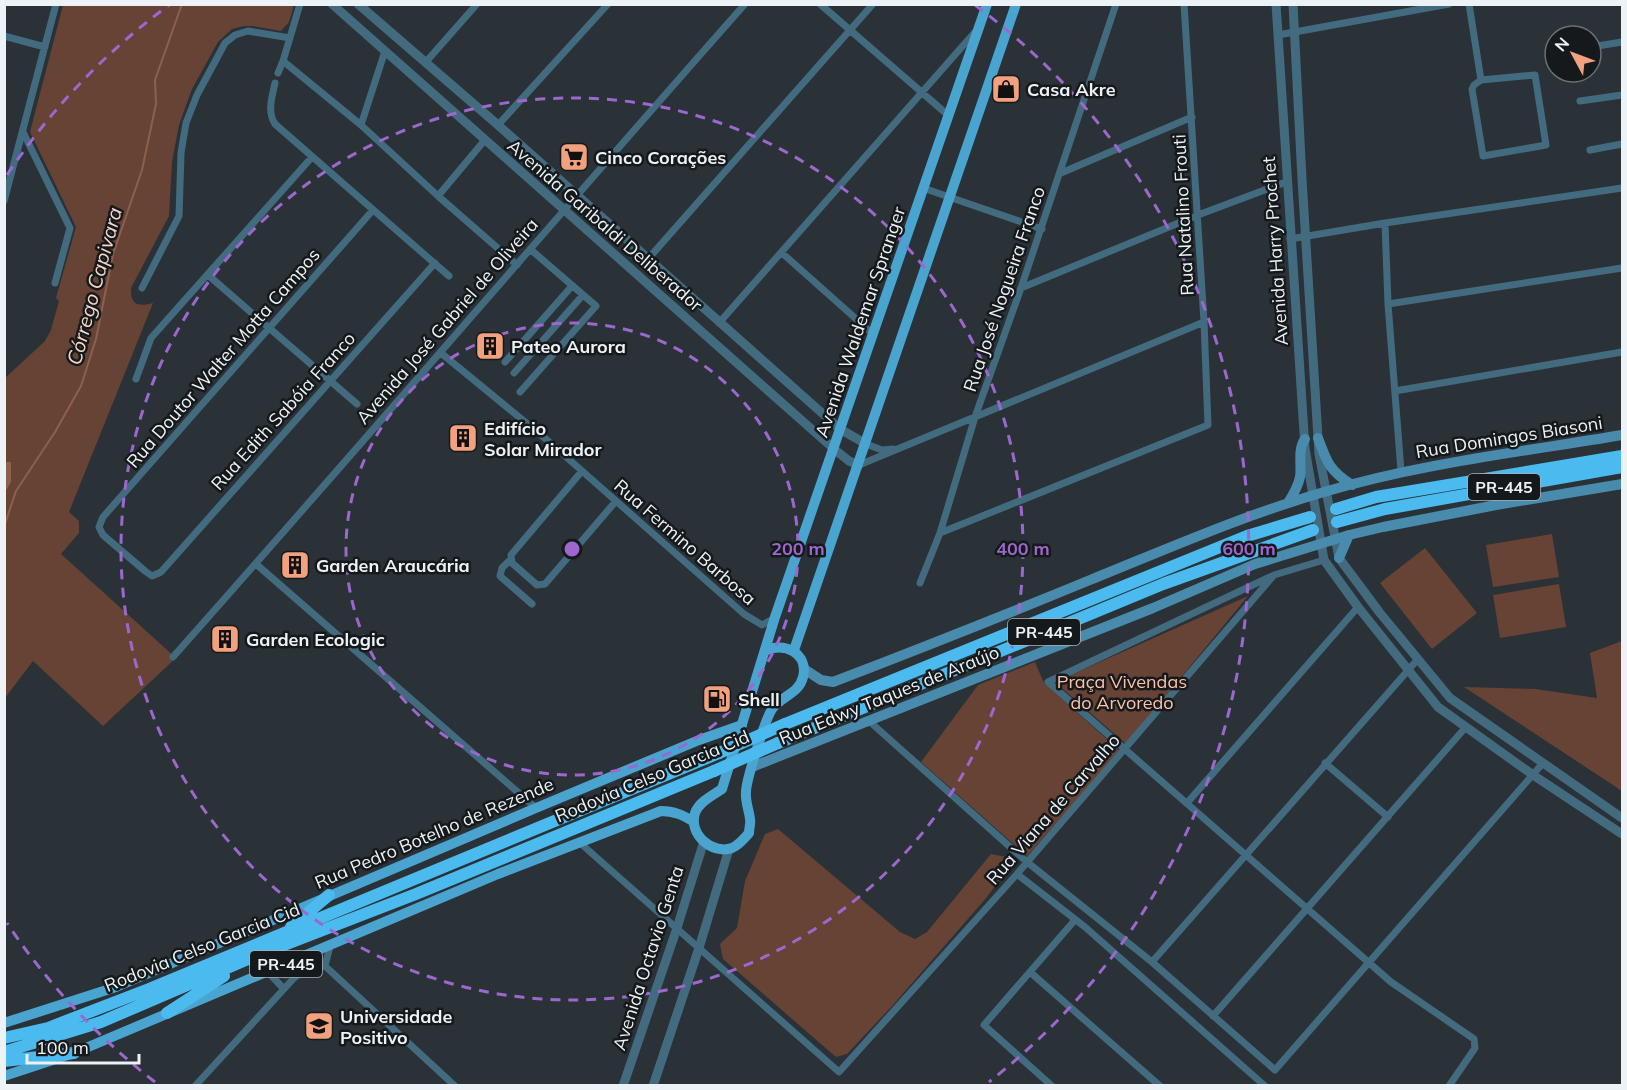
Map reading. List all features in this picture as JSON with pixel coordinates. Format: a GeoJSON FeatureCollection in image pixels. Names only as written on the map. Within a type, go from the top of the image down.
{"type":"FeatureCollection","features":[{"type":"Feature","properties":{"kind":"highway","name":"PR-445"},"geometry":{"type":"LineString","coordinates":[[1336,509],[1376,497],[1623,456]]}},
{"type":"Feature","properties":{"kind":"highway","name":"PR-445"},"geometry":{"type":"LineString","coordinates":[[1337,522],[1385,509],[1623,466]]}},
{"type":"Feature","properties":{"kind":"highway","name":"Rodovia Celso Garcia Cid"},"geometry":{"type":"LineString","coordinates":[[4,1038],[48,1028],[281,935],[785,724],[1246,536],[1310,517]]}},
{"type":"Feature","properties":{"kind":"highway","name":"Rodovia Celso Garcia Cid"},"geometry":{"type":"LineString","coordinates":[[4,1052],[101,1022],[248,959],[416,894],[1152,588],[1313,530]]}},
{"type":"Feature","properties":{"kind":"highway"},"geometry":{"type":"LineString","coordinates":[[281,935],[328,895]]}},
{"type":"Feature","properties":{"kind":"highway"},"geometry":{"type":"LineString","coordinates":[[167,1013],[248,959]]}},
{"type":"Feature","properties":{"kind":"highway"},"geometry":{"type":"LineString","coordinates":[[4,1061],[74,1053]]}},
{"type":"Feature","properties":{"kind":"main road","name":"Avenida Waldemar Spranger"},"geometry":{"type":"LineString","coordinates":[[694,822],[695,812],[705,800],[722,789],[775,617],[987,4]]}},
{"type":"Feature","properties":{"kind":"main road"},"geometry":{"type":"LineString","coordinates":[[794,650],[1016,4]]}},
{"type":"Feature","properties":{"kind":"main road","name":"Rua Domingos Biasoni"},"geometry":{"type":"LineString","coordinates":[[1401,471],[1504,452],[1623,435]]}},
{"type":"Feature","properties":{"kind":"main road"},"geometry":{"type":"LineString","coordinates":[[1318,438],[1327,463],[1337,476],[1353,484]]}},
{"type":"Feature","properties":{"kind":"main road"},"geometry":{"type":"LineString","coordinates":[[1288,503],[1297,489],[1300,477],[1301,446],[1305,439]]}},
{"type":"Feature","properties":{"kind":"main road"},"geometry":{"type":"LineString","coordinates":[[804,669],[821,680],[833,682],[1002,617],[1242,518],[1326,491],[1401,471]]}},
{"type":"Feature","properties":{"kind":"main road","name":"PR-445"},"geometry":{"type":"LineString","coordinates":[[1349,535],[1496,505],[1623,484]]}},
{"type":"Feature","properties":{"kind":"main road"},"geometry":{"type":"LineString","coordinates":[[1321,544],[1349,535]]}},
{"type":"Feature","properties":{"kind":"main road"},"geometry":{"type":"LineString","coordinates":[[1339,558],[1349,535]]}},
{"type":"Feature","properties":{"kind":"main road","name":"Rua Edwy Taques de Araújo"},"geometry":{"type":"LineString","coordinates":[[752,766],[1153,608],[1238,570],[1321,544]]}},
{"type":"Feature","properties":{"kind":"main road"},"geometry":{"type":"LineString","coordinates":[[579,842],[661,811],[683,815],[694,822],[697,833],[712,846],[729,849],[743,840],[749,833],[750,819],[746,791],[752,766],[772,709],[799,687],[803,678],[804,669],[801,659],[794,650],[775,646],[765,651]]}},
{"type":"Feature","properties":{"kind":"main road","name":"Rua Pedro Botelho de Rezende"},"geometry":{"type":"LineString","coordinates":[[4,1023],[116,987],[328,895],[699,740],[742,725]]}},
{"type":"Feature","properties":{"kind":"main road","name":"PR-445"},"geometry":{"type":"LineString","coordinates":[[74,1053],[579,842]]}},
{"type":"Feature","properties":{"kind":"main road"},"geometry":{"type":"LineString","coordinates":[[4,1076],[74,1053]]}},
{"type":"Feature","properties":{"kind":"street"},"geometry":{"type":"LineString","coordinates":[[4,201],[56,4]]}},
{"type":"Feature","properties":{"kind":"street"},"geometry":{"type":"LineString","coordinates":[[278,73],[300,4]]}},
{"type":"Feature","properties":{"kind":"street","name":"Avenida Garibaldi Deliberador"},"geometry":{"type":"LineString","coordinates":[[332,4],[834,449],[849,461],[859,465]]}},
{"type":"Feature","properties":{"kind":"street","name":"Avenida Garibaldi Deliberador"},"geometry":{"type":"LineString","coordinates":[[358,4],[498,125],[840,429],[866,444]]}},
{"type":"Feature","properties":{"kind":"street"},"geometry":{"type":"LineString","coordinates":[[425,63],[477,4]]}},
{"type":"Feature","properties":{"kind":"street"},"geometry":{"type":"LineString","coordinates":[[498,125],[608,4]]}},
{"type":"Feature","properties":{"kind":"street","name":"Avenida José Gabriel de Oliveira"},"geometry":{"type":"LineString","coordinates":[[173,657],[745,4]]}},
{"type":"Feature","properties":{"kind":"street"},"geometry":{"type":"LineString","coordinates":[[820,4],[949,116]]}},
{"type":"Feature","properties":{"kind":"street"},"geometry":{"type":"LineString","coordinates":[[648,259],[873,4]]}},
{"type":"Feature","properties":{"kind":"street","name":"Rua José Nogueira Franco"},"geometry":{"type":"LineString","coordinates":[[920,583],[940,533],[975,417],[1042,229],[1116,4]]}},
{"type":"Feature","properties":{"kind":"street","name":"Rua Natalino Frouti"},"geometry":{"type":"LineString","coordinates":[[940,533],[1208,425],[1185,4]]}},
{"type":"Feature","properties":{"kind":"street","name":"Avenida Harry Prochet"},"geometry":{"type":"LineString","coordinates":[[1276,4],[1286,182],[1305,439],[1324,561]]}},
{"type":"Feature","properties":{"kind":"street","name":"Avenida Harry Prochet"},"geometry":{"type":"LineString","coordinates":[[1293,4],[1318,438],[1339,558]]}},
{"type":"Feature","properties":{"kind":"street"},"geometry":{"type":"LineString","coordinates":[[1278,35],[1449,4]]}},
{"type":"Feature","properties":{"kind":"street"},"geometry":{"type":"LineString","coordinates":[[1469,4],[1480,80]]}},
{"type":"Feature","properties":{"kind":"street"},"geometry":{"type":"LineString","coordinates":[[719,323],[980,26]]}},
{"type":"Feature","properties":{"kind":"street"},"geometry":{"type":"LineString","coordinates":[[142,288],[179,216],[181,153],[186,123],[197,95],[225,43],[235,35],[248,31],[290,38]]}},
{"type":"Feature","properties":{"kind":"street"},"geometry":{"type":"LineString","coordinates":[[4,36],[45,47]]}},
{"type":"Feature","properties":{"kind":"street"},"geometry":{"type":"LineString","coordinates":[[1603,45],[1623,42]]}},
{"type":"Feature","properties":{"kind":"street"},"geometry":{"type":"LineString","coordinates":[[361,125],[385,51]]}},
{"type":"Feature","properties":{"kind":"street"},"geometry":{"type":"LineString","coordinates":[[283,61],[361,125],[517,265]]}},
{"type":"Feature","properties":{"kind":"street"},"geometry":{"type":"LineString","coordinates":[[1535,75],[1546,145],[1483,156],[1472,89],[1480,80],[1535,75]]}},
{"type":"Feature","properties":{"kind":"street"},"geometry":{"type":"LineString","coordinates":[[275,83],[270,110],[272,119],[312,157],[449,276]]}},
{"type":"Feature","properties":{"kind":"street"},"geometry":{"type":"LineString","coordinates":[[1580,101],[1623,95]]}},
{"type":"Feature","properties":{"kind":"street"},"geometry":{"type":"LineString","coordinates":[[1061,173],[1192,117]]}},
{"type":"Feature","properties":{"kind":"street"},"geometry":{"type":"LineString","coordinates":[[23,132],[70,228],[55,283]]}},
{"type":"Feature","properties":{"kind":"street"},"geometry":{"type":"LineString","coordinates":[[438,196],[484,141]]}},
{"type":"Feature","properties":{"kind":"street"},"geometry":{"type":"LineString","coordinates":[[1590,150],[1623,144]]}},
{"type":"Feature","properties":{"kind":"street"},"geometry":{"type":"LineString","coordinates":[[136,379],[151,338],[312,157]]}},
{"type":"Feature","properties":{"kind":"street"},"geometry":{"type":"LineString","coordinates":[[1021,288],[1198,215],[1286,182]]}},
{"type":"Feature","properties":{"kind":"street"},"geometry":{"type":"LineString","coordinates":[[923,188],[1042,229]]}},
{"type":"Feature","properties":{"kind":"street"},"geometry":{"type":"LineString","coordinates":[[1290,239],[1623,188]]}},
{"type":"Feature","properties":{"kind":"street","name":"Rua Doutor Walter Motta Campos"},"geometry":{"type":"LineString","coordinates":[[152,576],[103,535],[99,527],[103,517],[373,210]]}},
{"type":"Feature","properties":{"kind":"street"},"geometry":{"type":"LineString","coordinates":[[1385,223],[1388,304],[1401,471]]}},
{"type":"Feature","properties":{"kind":"street"},"geometry":{"type":"LineString","coordinates":[[520,392],[596,306],[530,249]]}},
{"type":"Feature","properties":{"kind":"street"},"geometry":{"type":"LineString","coordinates":[[782,253],[873,334]]}},
{"type":"Feature","properties":{"kind":"street","name":"Rua Edith Sabóia Franco"},"geometry":{"type":"LineString","coordinates":[[152,576],[161,572],[435,263]]}},
{"type":"Feature","properties":{"kind":"street"},"geometry":{"type":"LineString","coordinates":[[1388,304],[1623,268]]}},
{"type":"Feature","properties":{"kind":"street"},"geometry":{"type":"LineString","coordinates":[[208,275],[357,404]]}},
{"type":"Feature","properties":{"kind":"street"},"geometry":{"type":"LineString","coordinates":[[505,362],[572,286]]}},
{"type":"Feature","properties":{"kind":"street"},"geometry":{"type":"LineString","coordinates":[[514,373],[583,295]]}},
{"type":"Feature","properties":{"kind":"street"},"geometry":{"type":"LineString","coordinates":[[859,465],[1204,322]]}},
{"type":"Feature","properties":{"kind":"street","name":"Rua Fermino Barbosa"},"geometry":{"type":"LineString","coordinates":[[441,352],[756,622],[762,625],[775,617]]}},
{"type":"Feature","properties":{"kind":"street"},"geometry":{"type":"LineString","coordinates":[[1395,391],[1623,352]]}},
{"type":"Feature","properties":{"kind":"street"},"geometry":{"type":"LineString","coordinates":[[1305,439],[1318,438]]}},
{"type":"Feature","properties":{"kind":"street"},"geometry":{"type":"LineString","coordinates":[[866,444],[882,450],[898,449]]}},
{"type":"Feature","properties":{"kind":"street"},"geometry":{"type":"LineString","coordinates":[[582,471],[511,555],[512,563],[537,585],[545,584],[616,501]]}},
{"type":"Feature","properties":{"kind":"street"},"geometry":{"type":"LineString","coordinates":[[1339,558],[1380,613],[1450,698],[1623,818]]}},
{"type":"Feature","properties":{"kind":"street"},"geometry":{"type":"LineString","coordinates":[[511,560],[502,568],[500,576],[532,604]]}},
{"type":"Feature","properties":{"kind":"street"},"geometry":{"type":"LineString","coordinates":[[1449,1086],[1475,1048],[1474,1039],[1391,982],[1048,682],[1274,575],[1324,561],[1358,608],[1438,707],[1533,775],[1623,834]]}},
{"type":"Feature","properties":{"kind":"street"},"geometry":{"type":"LineString","coordinates":[[256,564],[536,808]]}},
{"type":"Feature","properties":{"kind":"street","name":"Rua Viana de Carvalho"},"geometry":{"type":"LineString","coordinates":[[699,948],[839,1072],[1017,874],[1274,575]]}},
{"type":"Feature","properties":{"kind":"street"},"geometry":{"type":"LineString","coordinates":[[1187,803],[1358,608]]}},
{"type":"Feature","properties":{"kind":"street"},"geometry":{"type":"LineString","coordinates":[[1152,962],[1418,659]]}},
{"type":"Feature","properties":{"kind":"street"},"geometry":{"type":"LineString","coordinates":[[869,721],[1027,862],[1152,962],[1275,1070],[1543,763]]}},
{"type":"Feature","properties":{"kind":"street"},"geometry":{"type":"LineString","coordinates":[[1213,1016],[1466,728]]}},
{"type":"Feature","properties":{"kind":"street"},"geometry":{"type":"LineString","coordinates":[[1325,763],[1388,817]]}},
{"type":"Feature","properties":{"kind":"street","name":"Avenida Octavio Genta"},"geometry":{"type":"LineString","coordinates":[[623,1086],[704,841]]}},
{"type":"Feature","properties":{"kind":"street"},"geometry":{"type":"LineString","coordinates":[[579,842],[699,948]]}},
{"type":"Feature","properties":{"kind":"street"},"geometry":{"type":"LineString","coordinates":[[653,1086],[729,849]]}},
{"type":"Feature","properties":{"kind":"street"},"geometry":{"type":"LineString","coordinates":[[1017,874],[1074,921],[1085,927],[1265,1086]]}},
{"type":"Feature","properties":{"kind":"street"},"geometry":{"type":"LineString","coordinates":[[1052,1086],[984,1025],[1074,921]]}},
{"type":"Feature","properties":{"kind":"street"},"geometry":{"type":"LineString","coordinates":[[325,966],[330,946]]}},
{"type":"Feature","properties":{"kind":"street"},"geometry":{"type":"LineString","coordinates":[[195,1086],[301,972],[311,967],[325,966],[455,1086]]}},
{"type":"Feature","properties":{"kind":"street"},"geometry":{"type":"LineString","coordinates":[[268,972],[284,988]]}},
{"type":"Feature","properties":{"kind":"street"},"geometry":{"type":"LineString","coordinates":[[1030,972],[1160,1086]]}},
{"type":"Feature","properties":{"kind":"green space"},"geometry":{"type":"Polygon","coordinates":[[[63,5],[294,5],[289,22],[281,31],[253,26],[232,29],[218,42],[192,89],[179,125],[172,162],[169,216],[131,288],[132,298],[136,303],[143,305],[153,303],[69,512],[79,521],[79,533],[61,554],[176,658],[103,726],[33,661],[5,698],[5,378],[45,341],[51,330],[59,301],[56,298],[76,227],[30,132],[63,5]]]}},
{"type":"Feature","properties":{"kind":"green space"},"geometry":{"type":"Polygon","coordinates":[[[1552,534],[1559,577],[1493,587],[1486,545],[1552,534]]]}},
{"type":"Feature","properties":{"kind":"green space"},"geometry":{"type":"Polygon","coordinates":[[[1425,548],[1477,613],[1432,649],[1380,583],[1425,548]]]}},
{"type":"Feature","properties":{"kind":"green space"},"geometry":{"type":"Polygon","coordinates":[[[1559,584],[1566,627],[1500,638],[1493,595],[1559,584]]]}},
{"type":"Feature","properties":{"kind":"green space","name":"Praça Vivendas do Arvoredo"},"geometry":{"type":"Polygon","coordinates":[[[1248,596],[1126,744],[1055,682],[1248,596]]]}},
{"type":"Feature","properties":{"kind":"green space"},"geometry":{"type":"Polygon","coordinates":[[[1622,641],[1622,791],[1464,687],[1535,689],[1597,698],[1590,653],[1622,641]]]}},
{"type":"Feature","properties":{"kind":"green space"},"geometry":{"type":"Polygon","coordinates":[[[1035,662],[1044,683],[1120,751],[1027,856],[921,762],[978,685],[1035,662]]]}},
{"type":"Feature","properties":{"kind":"green space"},"geometry":{"type":"Polygon","coordinates":[[[778,829],[900,932],[915,939],[927,932],[991,854],[1006,857],[1011,864],[987,897],[893,1005],[847,1054],[836,1057],[723,959],[720,944],[737,928],[745,881],[765,834],[778,829]]]}},
{"type":"Feature","properties":{"kind":"green space"},"geometry":{"type":"Polygon","coordinates":[[[313,958],[315,962],[301,966],[286,979],[279,977],[280,973],[313,958]]]}},
{"type":"Feature","properties":{"kind":"shaded area"},"geometry":{"type":"Polygon","coordinates":[[[5,462],[11,462],[11,482],[5,492],[5,462]]]}},
{"type":"Feature","properties":{"kind":"waterway","name":"Córrego Capivara"},"geometry":{"type":"LineString","coordinates":[[4,527],[16,491],[55,432],[81,386],[96,339],[113,254],[142,170],[156,104],[155,80],[182,4]]}},
{"type":"Feature","properties":{"kind":"place","name":"Casa Akre"},"geometry":{"type":"Point","coordinates":[1006,89]}},
{"type":"Feature","properties":{"kind":"place","name":"Cinco Corações"},"geometry":{"type":"Point","coordinates":[574,157]}},
{"type":"Feature","properties":{"kind":"place","name":"Pateo Aurora"},"geometry":{"type":"Point","coordinates":[490,346]}},
{"type":"Feature","properties":{"kind":"place","name":"Edifício Solar Mirador"},"geometry":{"type":"Point","coordinates":[463,438]}},
{"type":"Feature","properties":{"kind":"place","name":"Garden Araucária"},"geometry":{"type":"Point","coordinates":[295,565]}},
{"type":"Feature","properties":{"kind":"place","name":"Garden Ecologic"},"geometry":{"type":"Point","coordinates":[225,639]}},
{"type":"Feature","properties":{"kind":"place","name":"Shell"},"geometry":{"type":"Point","coordinates":[717,699]}},
{"type":"Feature","properties":{"kind":"place","name":"Universidade Positivo"},"geometry":{"type":"Point","coordinates":[319,1026]}}]}
